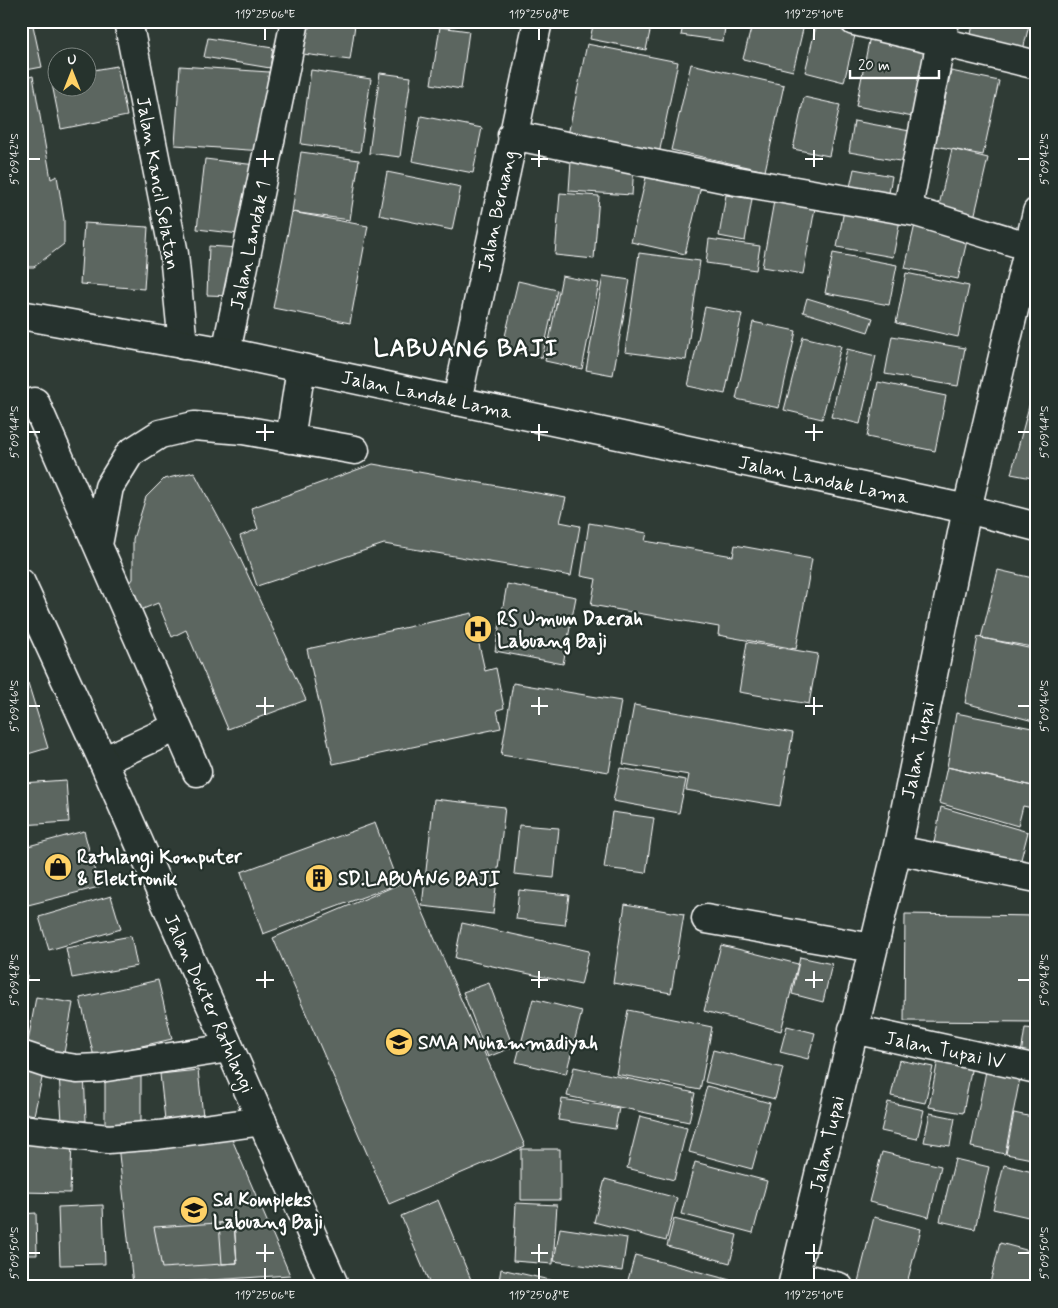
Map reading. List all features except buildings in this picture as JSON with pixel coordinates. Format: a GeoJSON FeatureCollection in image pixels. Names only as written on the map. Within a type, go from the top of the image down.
{"type":"FeatureCollection","features":[{"type":"Feature","properties":{"kind":"street","name":"Jalan Kancil Selatan"},"geometry":{"type":"LineString","coordinates":[[128,21],[174,254],[182,345]]}},
{"type":"Feature","properties":{"kind":"street","name":"Jalan Landak 1"},"geometry":{"type":"LineString","coordinates":[[226,352],[295,21]]}},
{"type":"Feature","properties":{"kind":"street","name":"Jalan Beruang"},"geometry":{"type":"LineString","coordinates":[[457,401],[512,135],[538,21]]}},
{"type":"Feature","properties":{"kind":"street"},"geometry":{"type":"LineString","coordinates":[[854,21],[943,32],[1037,65]]}},
{"type":"Feature","properties":{"kind":"street"},"geometry":{"type":"LineString","coordinates":[[916,212],[909,202],[943,32]]}},
{"type":"Feature","properties":{"kind":"street"},"geometry":{"type":"LineString","coordinates":[[512,135],[736,181],[916,212],[1033,248]]}},
{"type":"Feature","properties":{"kind":"street","name":"Jalan Tupai"},"geometry":{"type":"LineString","coordinates":[[793,1281],[896,850],[967,509],[1033,248],[1037,212]]}},
{"type":"Feature","properties":{"kind":"street","name":"Jalan Landak Lama"},"geometry":{"type":"LineString","coordinates":[[21,315],[226,352],[967,509],[1037,528]]}},
{"type":"Feature","properties":{"kind":"street"},"geometry":{"type":"LineString","coordinates":[[290,439],[300,368]]}},
{"type":"Feature","properties":{"kind":"street"},"geometry":{"type":"LineString","coordinates":[[35,402],[197,772]]}},
{"type":"Feature","properties":{"kind":"street"},"geometry":{"type":"LineString","coordinates":[[98,546],[109,487],[130,453],[160,434],[194,426],[243,430],[355,450]]}},
{"type":"Feature","properties":{"kind":"street","name":"Jalan Dokter Ratulangi"},"geometry":{"type":"LineString","coordinates":[[21,583],[103,761],[335,1287]]}},
{"type":"Feature","properties":{"kind":"street"},"geometry":{"type":"LineString","coordinates":[[103,761],[177,727]]}},
{"type":"Feature","properties":{"kind":"street"},"geometry":{"type":"LineString","coordinates":[[896,850],[1037,878]]}},
{"type":"Feature","properties":{"kind":"street"},"geometry":{"type":"LineString","coordinates":[[706,919],[873,948]]}},
{"type":"Feature","properties":{"kind":"street","name":"Jalan Tupai IV"},"geometry":{"type":"LineString","coordinates":[[853,1029],[1037,1069]]}},
{"type":"Feature","properties":{"kind":"street"},"geometry":{"type":"LineString","coordinates":[[21,1055],[77,1069],[100,1068],[229,1048]]}},
{"type":"Feature","properties":{"kind":"street"},"geometry":{"type":"LineString","coordinates":[[21,1129],[108,1139],[158,1136],[262,1121]]}},
{"type":"Feature","properties":{"kind":"street"},"geometry":{"type":"LineString","coordinates":[[793,1281],[839,1287]]}},
{"type":"Feature","properties":{"kind":"place","name":"RS Umum Daerah Labuang Baji"},"geometry":{"type":"Point","coordinates":[478,629]}},
{"type":"Feature","properties":{"kind":"place","name":"Ratulangi Komputer & Elektronik"},"geometry":{"type":"Point","coordinates":[58,867]}},
{"type":"Feature","properties":{"kind":"place","name":"SD.LABUANG BAJI"},"geometry":{"type":"Point","coordinates":[319,878]}},
{"type":"Feature","properties":{"kind":"place","name":"SMA Muhammadiyah"},"geometry":{"type":"Point","coordinates":[399,1042]}},
{"type":"Feature","properties":{"kind":"place","name":"Sd Kompleks Labuang Baji"},"geometry":{"type":"Point","coordinates":[194,1210]}},
{"type":"Feature","properties":{"kind":"district","name":"LABUANG BAJI"},"geometry":{"type":"Point","coordinates":[466,348]}}]}
